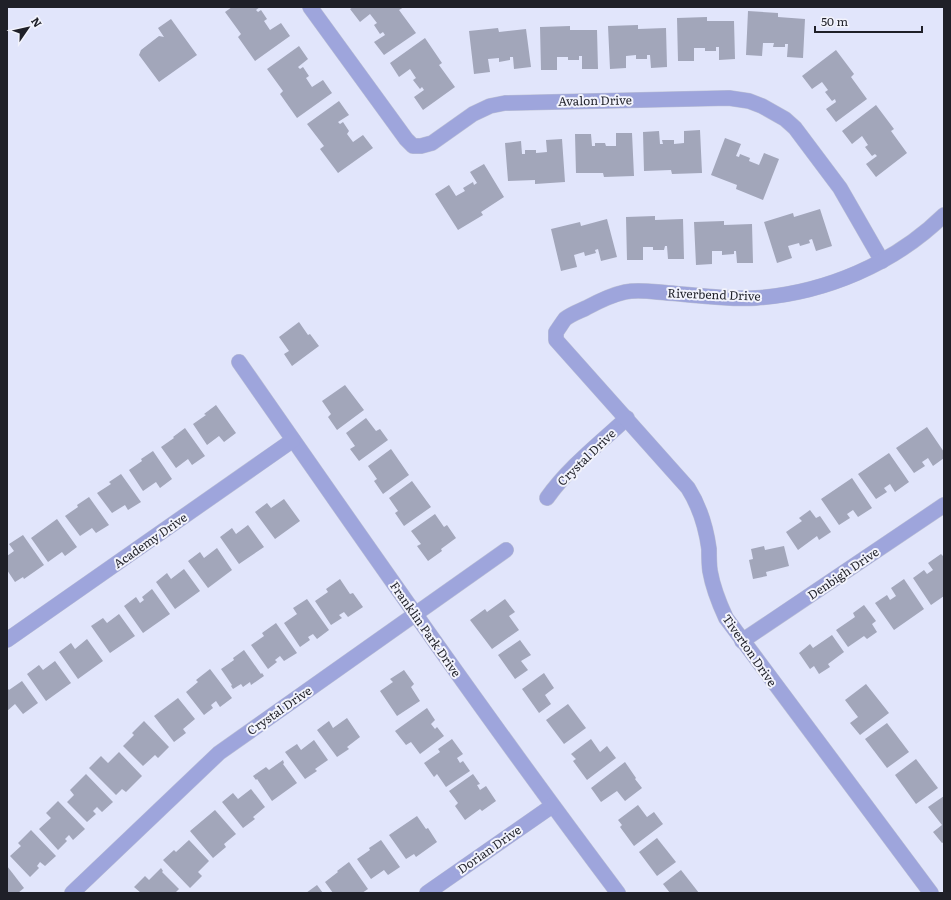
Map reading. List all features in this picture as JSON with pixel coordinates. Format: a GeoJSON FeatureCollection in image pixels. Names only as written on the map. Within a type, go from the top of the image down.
{"type":"FeatureCollection","features":[{"type":"Feature","properties":{"kind":"street","name":"Avalon Drive"},"geometry":{"type":"LineString","coordinates":[[310,7],[406,139],[413,146],[432,143],[473,114],[490,106],[505,103],[729,98],[749,101],[762,106],[785,119],[805,140],[849,202],[882,261]]}},
{"type":"Feature","properties":{"kind":"street","name":"Riverbend Drive"},"geometry":{"type":"LineString","coordinates":[[556,340],[556,332],[565,319],[604,298],[626,292],[638,291],[733,298],[755,298],[810,289],[830,283],[882,261],[916,239],[944,215]]}},
{"type":"Feature","properties":{"kind":"street","name":"Tiverton Drive"},"geometry":{"type":"LineString","coordinates":[[556,340],[682,480],[701,511],[709,549],[710,571],[717,598],[726,618],[931,893]]}},
{"type":"Feature","properties":{"kind":"street","name":"Franklin Park Drive"},"geometry":{"type":"LineString","coordinates":[[239,362],[415,614],[552,806],[618,893]]}},
{"type":"Feature","properties":{"kind":"street","name":"Crystal Drive"},"geometry":{"type":"LineString","coordinates":[[547,498],[556,486],[578,463],[627,418]]}},
{"type":"Feature","properties":{"kind":"street","name":"Academy Drive"},"geometry":{"type":"LineString","coordinates":[[7,640],[293,440]]}},
{"type":"Feature","properties":{"kind":"street","name":"Denbigh Drive"},"geometry":{"type":"LineString","coordinates":[[742,641],[944,505]]}},
{"type":"Feature","properties":{"kind":"street","name":"Crystal Drive"},"geometry":{"type":"LineString","coordinates":[[72,893],[219,753],[506,550]]}},
{"type":"Feature","properties":{"kind":"street","name":"Dorian Drive"},"geometry":{"type":"LineString","coordinates":[[427,893],[552,806]]}},
{"type":"Feature","properties":{"kind":"building"},"geometry":{"type":"Polygon","coordinates":[[[232,7],[260,7],[256,10],[258,12],[261,10],[267,19],[264,21],[270,30],[281,23],[290,36],[255,61],[238,37],[241,34],[225,12],[232,7]]]}},
{"type":"Feature","properties":{"kind":"building"},"geometry":{"type":"Polygon","coordinates":[[[353,7],[404,7],[399,10],[416,33],[384,55],[374,42],[385,35],[383,32],[380,34],[374,25],[377,23],[370,14],[360,22],[350,9],[353,7]]]}},
{"type":"Feature","properties":{"kind":"building"},"geometry":{"type":"Polygon","coordinates":[[[748,11],[778,13],[778,17],[805,19],[803,58],[787,57],[788,44],[785,44],[785,47],[773,47],[774,43],[763,43],[762,56],[746,55],[748,11]]]}},
{"type":"Feature","properties":{"kind":"building"},"geometry":{"type":"Polygon","coordinates":[[[707,17],[707,21],[734,21],[735,59],[719,60],[719,47],[716,47],[716,51],[705,51],[705,48],[694,48],[694,61],[678,61],[677,18],[707,17]]]}},
{"type":"Feature","properties":{"kind":"building"},"geometry":{"type":"Polygon","coordinates":[[[171,19],[197,55],[159,82],[139,55],[141,50],[159,36],[164,37],[158,28],[171,19]]]}},
{"type":"Feature","properties":{"kind":"building"},"geometry":{"type":"Polygon","coordinates":[[[638,25],[638,29],[666,28],[667,67],[651,68],[650,55],[647,55],[647,59],[636,59],[636,55],[626,56],[626,68],[610,69],[608,26],[638,25]]]}},
{"type":"Feature","properties":{"kind":"building"},"geometry":{"type":"Polygon","coordinates":[[[570,26],[570,30],[597,30],[598,69],[582,69],[582,56],[579,56],[579,60],[568,60],[568,57],[557,57],[557,70],[541,70],[540,27],[570,26]]]}},
{"type":"Feature","properties":{"kind":"building"},"geometry":{"type":"Polygon","coordinates":[[[498,28],[499,32],[526,29],[531,67],[514,69],[513,57],[510,57],[510,60],[499,62],[499,58],[488,59],[490,72],[474,74],[469,31],[498,28]]]}},
{"type":"Feature","properties":{"kind":"building"},"geometry":{"type":"Polygon","coordinates":[[[425,38],[442,63],[439,65],[455,87],[423,110],[414,97],[424,90],[422,87],[420,89],[413,80],[416,78],[410,69],[399,77],[390,63],[425,38]]]}},
{"type":"Feature","properties":{"kind":"building"},"geometry":{"type":"Polygon","coordinates":[[[299,46],[308,59],[298,67],[300,69],[303,67],[309,76],[306,78],[312,87],[323,80],[332,93],[297,118],[280,94],[283,91],[267,69],[299,46]]]}},
{"type":"Feature","properties":{"kind":"building"},"geometry":{"type":"Polygon","coordinates":[[[836,50],[854,74],[851,77],[867,99],[836,122],[826,109],[836,102],[835,99],[832,101],[825,92],[828,90],[822,82],[812,89],[802,76],[836,50]]]}},
{"type":"Feature","properties":{"kind":"building"},"geometry":{"type":"Polygon","coordinates":[[[339,101],[349,115],[338,122],[340,124],[343,122],[349,131],[347,134],[353,142],[363,135],[373,148],[338,173],[320,149],[324,146],[307,124],[339,101]]]}},
{"type":"Feature","properties":{"kind":"building"},"geometry":{"type":"Polygon","coordinates":[[[876,105],[894,129],[891,131],[907,153],[876,177],[866,164],[877,156],[875,154],[872,156],[865,147],[868,145],[862,136],[852,144],[842,131],[876,105]]]}},
{"type":"Feature","properties":{"kind":"building"},"geometry":{"type":"Polygon","coordinates":[[[700,130],[702,173],[672,174],[671,170],[644,171],[643,132],[659,131],[660,144],[663,144],[662,140],[674,140],[674,144],[684,143],[684,131],[700,130]]]}},
{"type":"Feature","properties":{"kind":"building"},"geometry":{"type":"Polygon","coordinates":[[[616,133],[632,133],[634,176],[604,177],[603,173],[576,173],[575,134],[591,134],[592,146],[595,146],[595,143],[605,143],[606,146],[616,146],[616,133]]]}},
{"type":"Feature","properties":{"kind":"building"},"geometry":{"type":"Polygon","coordinates":[[[725,138],[741,144],[736,156],[739,157],[740,154],[750,158],[749,161],[759,165],[764,153],[779,159],[763,200],[736,189],[737,185],[711,175],[725,138]]]}},
{"type":"Feature","properties":{"kind":"building"},"geometry":{"type":"Polygon","coordinates":[[[562,139],[565,182],[535,184],[535,180],[508,181],[505,143],[521,141],[522,154],[525,154],[525,150],[536,150],[536,153],[547,152],[546,140],[562,139]]]}},
{"type":"Feature","properties":{"kind":"building"},"geometry":{"type":"Polygon","coordinates":[[[484,164],[504,197],[481,212],[483,215],[458,230],[435,194],[449,185],[456,196],[465,191],[463,188],[473,182],[474,185],[477,183],[470,172],[484,164]]]}},
{"type":"Feature","properties":{"kind":"building"},"geometry":{"type":"Polygon","coordinates":[[[820,209],[832,246],[816,251],[812,239],[809,240],[810,243],[800,246],[799,243],[788,246],[792,258],[777,263],[764,222],[793,213],[794,217],[820,209]]]}},
{"type":"Feature","properties":{"kind":"building"},"geometry":{"type":"Polygon","coordinates":[[[655,216],[655,220],[683,219],[684,259],[668,259],[667,246],[665,246],[664,250],[653,250],[653,247],[643,247],[643,260],[627,260],[626,217],[655,216]]]}},
{"type":"Feature","properties":{"kind":"building"},"geometry":{"type":"Polygon","coordinates":[[[607,219],[617,257],[601,261],[598,249],[595,250],[596,253],[585,256],[584,252],[574,255],[577,267],[561,271],[551,229],[580,222],[581,226],[607,219]]]}},
{"type":"Feature","properties":{"kind":"building"},"geometry":{"type":"Polygon","coordinates":[[[724,221],[724,225],[752,224],[753,263],[737,263],[736,251],[734,251],[734,254],[722,255],[722,251],[712,251],[712,264],[696,265],[694,222],[724,221]]]}},
{"type":"Feature","properties":{"kind":"building"},"geometry":{"type":"Polygon","coordinates":[[[299,322],[308,335],[310,334],[319,346],[292,366],[284,354],[289,351],[279,337],[299,322]]]}},
{"type":"Feature","properties":{"kind":"building"},"geometry":{"type":"Polygon","coordinates":[[[345,385],[364,410],[337,430],[328,417],[331,414],[322,401],[345,385]]]}},
{"type":"Feature","properties":{"kind":"building"},"geometry":{"type":"Polygon","coordinates":[[[216,405],[236,433],[224,442],[219,436],[207,445],[193,424],[206,415],[204,414],[216,405]]]}},
{"type":"Feature","properties":{"kind":"building"},"geometry":{"type":"Polygon","coordinates":[[[366,418],[376,431],[380,429],[388,440],[359,461],[350,449],[355,446],[346,433],[366,418]]]}},
{"type":"Feature","properties":{"kind":"building"},"geometry":{"type":"Polygon","coordinates":[[[927,427],[944,452],[944,458],[933,466],[928,458],[922,462],[925,466],[914,473],[896,448],[927,427]]]}},
{"type":"Feature","properties":{"kind":"building"},"geometry":{"type":"Polygon","coordinates":[[[185,428],[205,456],[192,465],[188,459],[176,468],[161,447],[185,428]]]}},
{"type":"Feature","properties":{"kind":"building"},"geometry":{"type":"Polygon","coordinates":[[[391,449],[409,475],[383,494],[374,481],[377,479],[368,466],[391,449]]]}},
{"type":"Feature","properties":{"kind":"building"},"geometry":{"type":"Polygon","coordinates":[[[153,451],[172,479],[160,488],[156,482],[143,491],[129,470],[153,451]]]}},
{"type":"Feature","properties":{"kind":"building"},"geometry":{"type":"Polygon","coordinates":[[[889,453],[909,482],[895,492],[890,484],[884,488],[887,492],[876,499],[858,474],[889,453]]]}},
{"type":"Feature","properties":{"kind":"building"},"geometry":{"type":"Polygon","coordinates":[[[121,474],[141,502],[128,510],[125,505],[112,513],[97,493],[111,484],[109,482],[121,474]]]}},
{"type":"Feature","properties":{"kind":"building"},"geometry":{"type":"Polygon","coordinates":[[[852,478],[872,508],[858,517],[853,510],[847,514],[850,518],[839,525],[821,499],[852,478]]]}},
{"type":"Feature","properties":{"kind":"building"},"geometry":{"type":"Polygon","coordinates":[[[412,481],[431,507],[404,526],[395,513],[398,511],[389,498],[412,481]]]}},
{"type":"Feature","properties":{"kind":"building"},"geometry":{"type":"Polygon","coordinates":[[[89,497],[109,525],[96,533],[92,528],[80,536],[65,516],[89,497]]]}},
{"type":"Feature","properties":{"kind":"building"},"geometry":{"type":"Polygon","coordinates":[[[284,499],[300,521],[275,539],[255,512],[267,503],[271,508],[284,499]]]}},
{"type":"Feature","properties":{"kind":"building"},"geometry":{"type":"Polygon","coordinates":[[[810,510],[816,518],[820,516],[831,532],[819,540],[817,536],[798,550],[786,532],[802,521],[799,518],[810,510]]]}},
{"type":"Feature","properties":{"kind":"building"},"geometry":{"type":"Polygon","coordinates":[[[435,514],[444,527],[447,525],[456,538],[428,561],[417,546],[421,544],[411,531],[435,514]]]}},
{"type":"Feature","properties":{"kind":"building"},"geometry":{"type":"Polygon","coordinates":[[[57,519],[77,547],[65,556],[62,552],[48,562],[31,538],[57,519]]]}},
{"type":"Feature","properties":{"kind":"building"},"geometry":{"type":"Polygon","coordinates":[[[248,525],[264,547],[239,564],[220,537],[232,528],[236,534],[248,525]]]}},
{"type":"Feature","properties":{"kind":"building"},"geometry":{"type":"Polygon","coordinates":[[[23,535],[44,565],[24,579],[23,577],[15,582],[7,570],[7,556],[14,551],[9,544],[23,535]]]}},
{"type":"Feature","properties":{"kind":"building"},"geometry":{"type":"Polygon","coordinates":[[[764,546],[765,550],[784,546],[789,566],[766,572],[767,576],[753,579],[749,560],[753,559],[751,549],[764,546]]]}},
{"type":"Feature","properties":{"kind":"building"},"geometry":{"type":"Polygon","coordinates":[[[217,548],[232,570],[208,588],[188,561],[200,552],[204,558],[217,548]]]}},
{"type":"Feature","properties":{"kind":"building"},"geometry":{"type":"Polygon","coordinates":[[[941,554],[944,557],[944,596],[931,605],[913,578],[924,570],[927,574],[933,570],[928,563],[941,554]]]}},
{"type":"Feature","properties":{"kind":"building"},"geometry":{"type":"Polygon","coordinates":[[[184,569],[200,591],[175,609],[156,582],[167,573],[171,579],[184,569]]]}},
{"type":"Feature","properties":{"kind":"building"},"geometry":{"type":"Polygon","coordinates":[[[340,579],[350,594],[353,593],[363,607],[348,617],[344,612],[339,615],[342,618],[331,625],[315,601],[328,592],[326,589],[340,579]]]}},
{"type":"Feature","properties":{"kind":"building"},"geometry":{"type":"Polygon","coordinates":[[[904,579],[924,609],[894,630],[875,603],[887,595],[890,600],[896,596],[891,588],[904,579]]]}},
{"type":"Feature","properties":{"kind":"building"},"geometry":{"type":"Polygon","coordinates":[[[152,589],[170,614],[143,633],[124,606],[136,597],[140,603],[144,600],[142,597],[152,589]]]}},
{"type":"Feature","properties":{"kind":"building"},"geometry":{"type":"Polygon","coordinates":[[[307,599],[329,630],[317,639],[313,634],[308,637],[310,640],[300,647],[284,623],[297,614],[293,608],[307,599]]]}},
{"type":"Feature","properties":{"kind":"building"},"geometry":{"type":"Polygon","coordinates":[[[505,599],[515,612],[509,616],[519,630],[492,649],[470,620],[485,609],[487,612],[505,599]]]}},
{"type":"Feature","properties":{"kind":"building"},"geometry":{"type":"Polygon","coordinates":[[[864,605],[876,621],[872,624],[877,632],[867,639],[864,636],[848,647],[836,630],[855,617],[853,613],[864,605]]]}},
{"type":"Feature","properties":{"kind":"building"},"geometry":{"type":"Polygon","coordinates":[[[119,614],[135,636],[110,653],[91,626],[103,618],[107,623],[119,614]]]}},
{"type":"Feature","properties":{"kind":"building"},"geometry":{"type":"Polygon","coordinates":[[[276,623],[297,653],[284,661],[280,656],[275,660],[277,662],[268,669],[251,645],[264,636],[262,633],[276,623]]]}},
{"type":"Feature","properties":{"kind":"building"},"geometry":{"type":"Polygon","coordinates":[[[832,635],[844,652],[828,664],[830,667],[819,674],[814,666],[810,669],[799,653],[810,644],[813,648],[832,635]]]}},
{"type":"Feature","properties":{"kind":"building"},"geometry":{"type":"Polygon","coordinates":[[[87,639],[103,661],[78,679],[59,652],[71,643],[75,649],[87,639]]]}},
{"type":"Feature","properties":{"kind":"building"},"geometry":{"type":"Polygon","coordinates":[[[520,640],[531,655],[521,661],[528,670],[515,679],[498,655],[520,640]]]}},
{"type":"Feature","properties":{"kind":"building"},"geometry":{"type":"Polygon","coordinates":[[[244,650],[264,676],[251,685],[250,682],[243,687],[241,684],[233,689],[231,686],[232,685],[221,669],[234,660],[233,658],[244,650]]]}},
{"type":"Feature","properties":{"kind":"building"},"geometry":{"type":"Polygon","coordinates":[[[55,661],[71,683],[46,701],[27,674],[39,665],[43,670],[55,661]]]}},
{"type":"Feature","properties":{"kind":"building"},"geometry":{"type":"Polygon","coordinates":[[[210,669],[232,698],[220,707],[216,701],[211,705],[213,708],[204,715],[186,692],[198,682],[196,680],[210,669]]]}},
{"type":"Feature","properties":{"kind":"building"},"geometry":{"type":"Polygon","coordinates":[[[404,670],[414,684],[411,687],[420,701],[397,716],[380,691],[393,682],[390,679],[404,670]]]}},
{"type":"Feature","properties":{"kind":"building"},"geometry":{"type":"Polygon","coordinates":[[[544,673],[554,688],[545,695],[551,704],[539,713],[522,689],[544,673]]]}},
{"type":"Feature","properties":{"kind":"building"},"geometry":{"type":"Polygon","coordinates":[[[22,681],[38,703],[23,714],[15,704],[7,711],[7,690],[22,681]]]}},
{"type":"Feature","properties":{"kind":"building"},"geometry":{"type":"Polygon","coordinates":[[[866,684],[889,713],[860,735],[850,723],[858,717],[845,700],[866,684]]]}},
{"type":"Feature","properties":{"kind":"building"},"geometry":{"type":"Polygon","coordinates":[[[178,698],[195,719],[183,729],[186,733],[174,742],[154,716],[178,698]]]}},
{"type":"Feature","properties":{"kind":"building"},"geometry":{"type":"Polygon","coordinates":[[[568,704],[586,728],[564,744],[546,720],[568,704]]]}},
{"type":"Feature","properties":{"kind":"building"},"geometry":{"type":"Polygon","coordinates":[[[427,708],[435,720],[431,724],[435,729],[437,727],[444,736],[420,754],[411,742],[406,745],[395,731],[427,708]]]}},
{"type":"Feature","properties":{"kind":"building"},"geometry":{"type":"Polygon","coordinates":[[[347,718],[360,737],[347,747],[349,749],[337,757],[317,730],[329,721],[333,728],[347,718]]]}},
{"type":"Feature","properties":{"kind":"building"},"geometry":{"type":"Polygon","coordinates":[[[144,721],[169,747],[158,758],[155,755],[143,766],[123,746],[134,735],[132,733],[144,721]]]}},
{"type":"Feature","properties":{"kind":"building"},"geometry":{"type":"Polygon","coordinates":[[[887,723],[909,752],[887,768],[865,739],[887,723]]]}},
{"type":"Feature","properties":{"kind":"building"},"geometry":{"type":"Polygon","coordinates":[[[452,739],[463,754],[457,758],[460,763],[463,761],[470,771],[446,787],[437,774],[434,777],[424,763],[440,752],[438,749],[452,739]]]}},
{"type":"Feature","properties":{"kind":"building"},"geometry":{"type":"Polygon","coordinates":[[[591,739],[600,752],[607,746],[616,758],[587,780],[573,761],[576,759],[571,754],[591,739]]]}},
{"type":"Feature","properties":{"kind":"building"},"geometry":{"type":"Polygon","coordinates":[[[314,740],[328,760],[315,769],[317,771],[305,779],[285,752],[297,744],[301,750],[314,740]]]}},
{"type":"Feature","properties":{"kind":"building"},"geometry":{"type":"Polygon","coordinates":[[[119,752],[142,776],[126,792],[122,789],[116,795],[89,768],[101,756],[108,763],[119,752]]]}},
{"type":"Feature","properties":{"kind":"building"},"geometry":{"type":"Polygon","coordinates":[[[916,759],[938,788],[916,804],[895,775],[916,759]]]}},
{"type":"Feature","properties":{"kind":"building"},"geometry":{"type":"Polygon","coordinates":[[[283,760],[283,764],[297,783],[272,801],[257,779],[256,780],[253,776],[266,767],[269,770],[283,760]]]}},
{"type":"Feature","properties":{"kind":"building"},"geometry":{"type":"Polygon","coordinates":[[[625,762],[642,788],[625,801],[617,791],[601,802],[591,788],[625,762]]]}},
{"type":"Feature","properties":{"kind":"building"},"geometry":{"type":"Polygon","coordinates":[[[86,774],[113,802],[102,812],[97,807],[93,811],[96,814],[87,822],[67,802],[74,795],[70,790],[86,774]]]}},
{"type":"Feature","properties":{"kind":"building"},"geometry":{"type":"Polygon","coordinates":[[[473,774],[480,784],[477,785],[480,790],[486,786],[496,801],[482,811],[480,809],[465,820],[455,806],[458,803],[449,791],[473,774]]]}},
{"type":"Feature","properties":{"kind":"building"},"geometry":{"type":"Polygon","coordinates":[[[251,789],[265,807],[253,817],[255,819],[243,828],[222,802],[233,793],[238,799],[251,789]]]}},
{"type":"Feature","properties":{"kind":"building"},"geometry":{"type":"Polygon","coordinates":[[[944,796],[944,842],[942,843],[933,832],[942,825],[928,807],[944,796]]]}},
{"type":"Feature","properties":{"kind":"building"},"geometry":{"type":"Polygon","coordinates":[[[58,801],[85,829],[73,840],[69,835],[65,839],[67,841],[58,850],[39,829],[51,818],[46,813],[58,801]]]}},
{"type":"Feature","properties":{"kind":"building"},"geometry":{"type":"Polygon","coordinates":[[[638,805],[647,817],[654,812],[663,824],[634,846],[620,827],[622,825],[618,820],[638,805]]]}},
{"type":"Feature","properties":{"kind":"building"},"geometry":{"type":"Polygon","coordinates":[[[215,810],[236,834],[224,844],[226,847],[213,858],[190,831],[215,810]]]}},
{"type":"Feature","properties":{"kind":"building"},"geometry":{"type":"Polygon","coordinates":[[[417,816],[426,829],[428,828],[437,842],[416,857],[414,854],[406,859],[389,835],[417,816]]]}},
{"type":"Feature","properties":{"kind":"building"},"geometry":{"type":"Polygon","coordinates":[[[31,830],[56,856],[45,866],[40,862],[37,866],[39,868],[30,877],[10,856],[21,846],[18,843],[31,830]]]}},
{"type":"Feature","properties":{"kind":"building"},"geometry":{"type":"Polygon","coordinates":[[[657,838],[676,862],[657,876],[639,852],[657,838]]]}},
{"type":"Feature","properties":{"kind":"building"},"geometry":{"type":"Polygon","coordinates":[[[189,840],[209,861],[198,872],[202,876],[190,888],[163,860],[174,850],[176,852],[189,840]]]}},
{"type":"Feature","properties":{"kind":"building"},"geometry":{"type":"Polygon","coordinates":[[[381,840],[400,867],[388,875],[384,870],[371,879],[357,859],[381,840]]]}},
{"type":"Feature","properties":{"kind":"building"},"geometry":{"type":"Polygon","coordinates":[[[349,862],[368,889],[362,893],[333,893],[325,882],[349,862]]]}},
{"type":"Feature","properties":{"kind":"building"},"geometry":{"type":"Polygon","coordinates":[[[7,866],[24,888],[18,893],[7,893],[7,866]]]}},
{"type":"Feature","properties":{"kind":"building"},"geometry":{"type":"Polygon","coordinates":[[[161,868],[163,871],[162,872],[179,889],[175,893],[141,893],[134,887],[145,876],[149,880],[161,868]]]}},
{"type":"Feature","properties":{"kind":"building"},"geometry":{"type":"Polygon","coordinates":[[[681,870],[699,893],[670,893],[663,884],[681,870]]]}},
{"type":"Feature","properties":{"kind":"building"},"geometry":{"type":"Polygon","coordinates":[[[317,885],[323,893],[306,893],[317,885]]]}}]}
